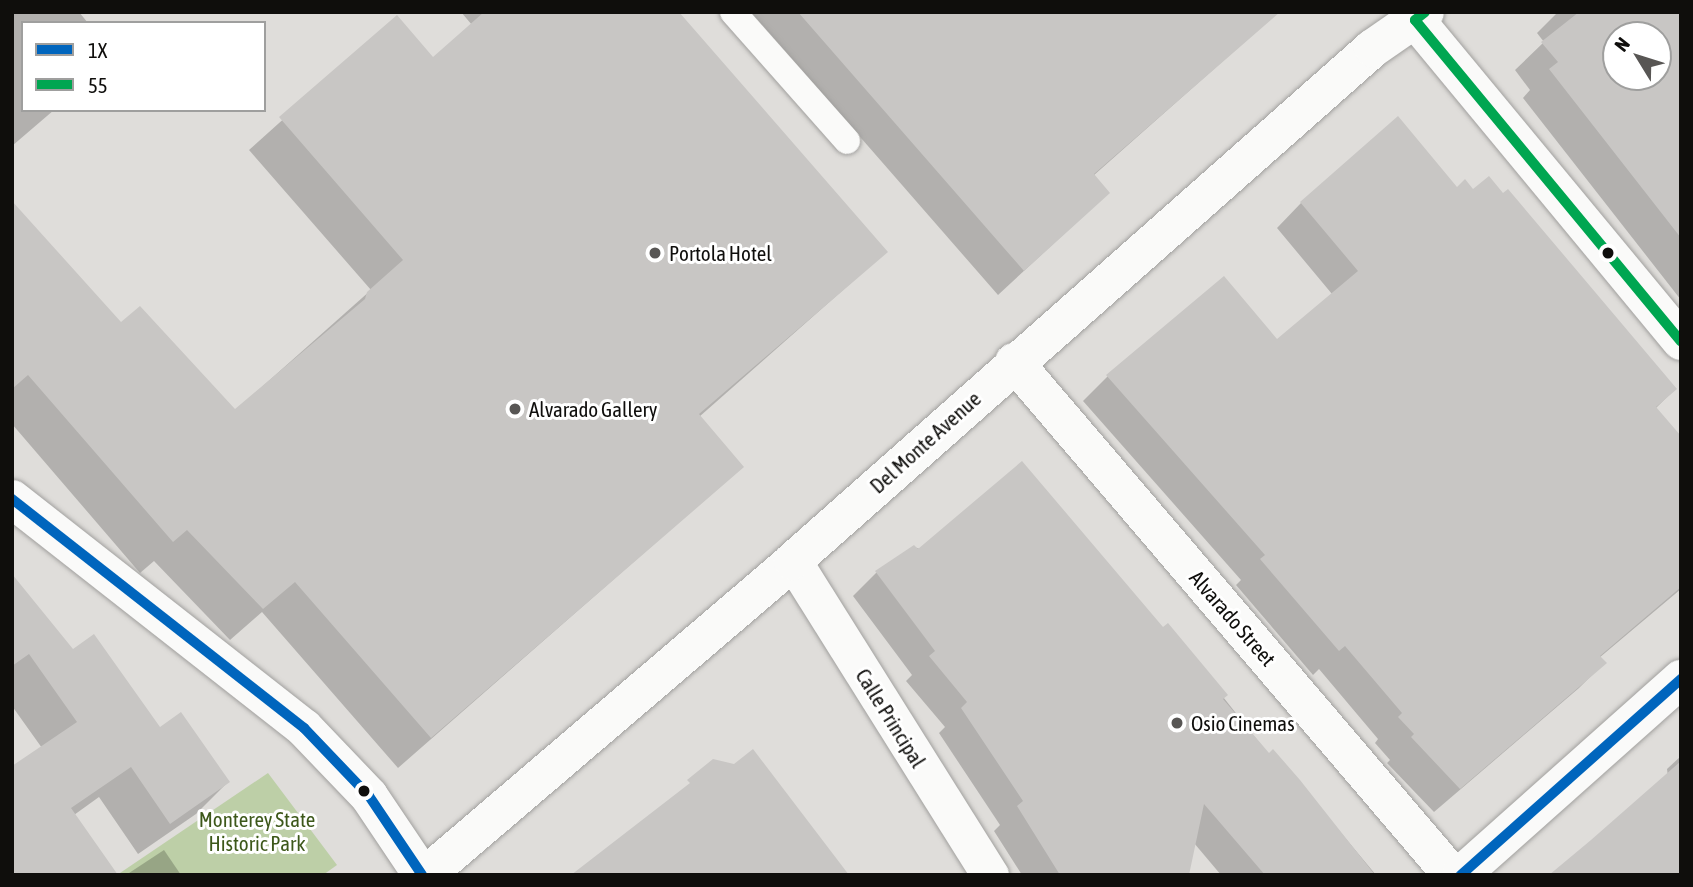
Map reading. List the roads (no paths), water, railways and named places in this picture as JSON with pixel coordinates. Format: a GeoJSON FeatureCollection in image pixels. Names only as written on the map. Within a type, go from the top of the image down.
{"type":"FeatureCollection","features":[{"type":"Feature","properties":{"kind":"main road"},"geometry":{"type":"LineString","coordinates":[[1416,15],[1681,341]]}},
{"type":"Feature","properties":{"kind":"main road","name":"Del Monte Avenue"},"geometry":{"type":"LineString","coordinates":[[424,875],[793,561],[1014,362],[1373,48],[1416,15]]}},
{"type":"Feature","properties":{"kind":"main road","name":"Alvarado Street"},"geometry":{"type":"LineString","coordinates":[[1014,362],[1452,875]]}},
{"type":"Feature","properties":{"kind":"main road"},"geometry":{"type":"LineString","coordinates":[[12,499],[304,728],[369,796],[424,875]]}},
{"type":"Feature","properties":{"kind":"main road"},"geometry":{"type":"LineString","coordinates":[[1461,875],[1681,679]]}},
{"type":"Feature","properties":{"kind":"street"},"geometry":{"type":"LineString","coordinates":[[733,12],[847,141]]}},
{"type":"Feature","properties":{"kind":"street","name":"Calle Principal"},"geometry":{"type":"LineString","coordinates":[[793,561],[989,875]]}},
{"type":"Feature","properties":{"kind":"place","name":"Portola Hotel"},"geometry":{"type":"Point","coordinates":[655,253]}},
{"type":"Feature","properties":{"kind":"place","name":"Alvarado Gallery"},"geometry":{"type":"Point","coordinates":[515,409]}},
{"type":"Feature","properties":{"kind":"place","name":"Osio Cinemas"},"geometry":{"type":"Point","coordinates":[1177,723]}},
{"type":"Feature","properties":{"kind":"park label","name":"Monterey State Historic Park"},"geometry":{"type":"Point","coordinates":[257,831]}}]}
